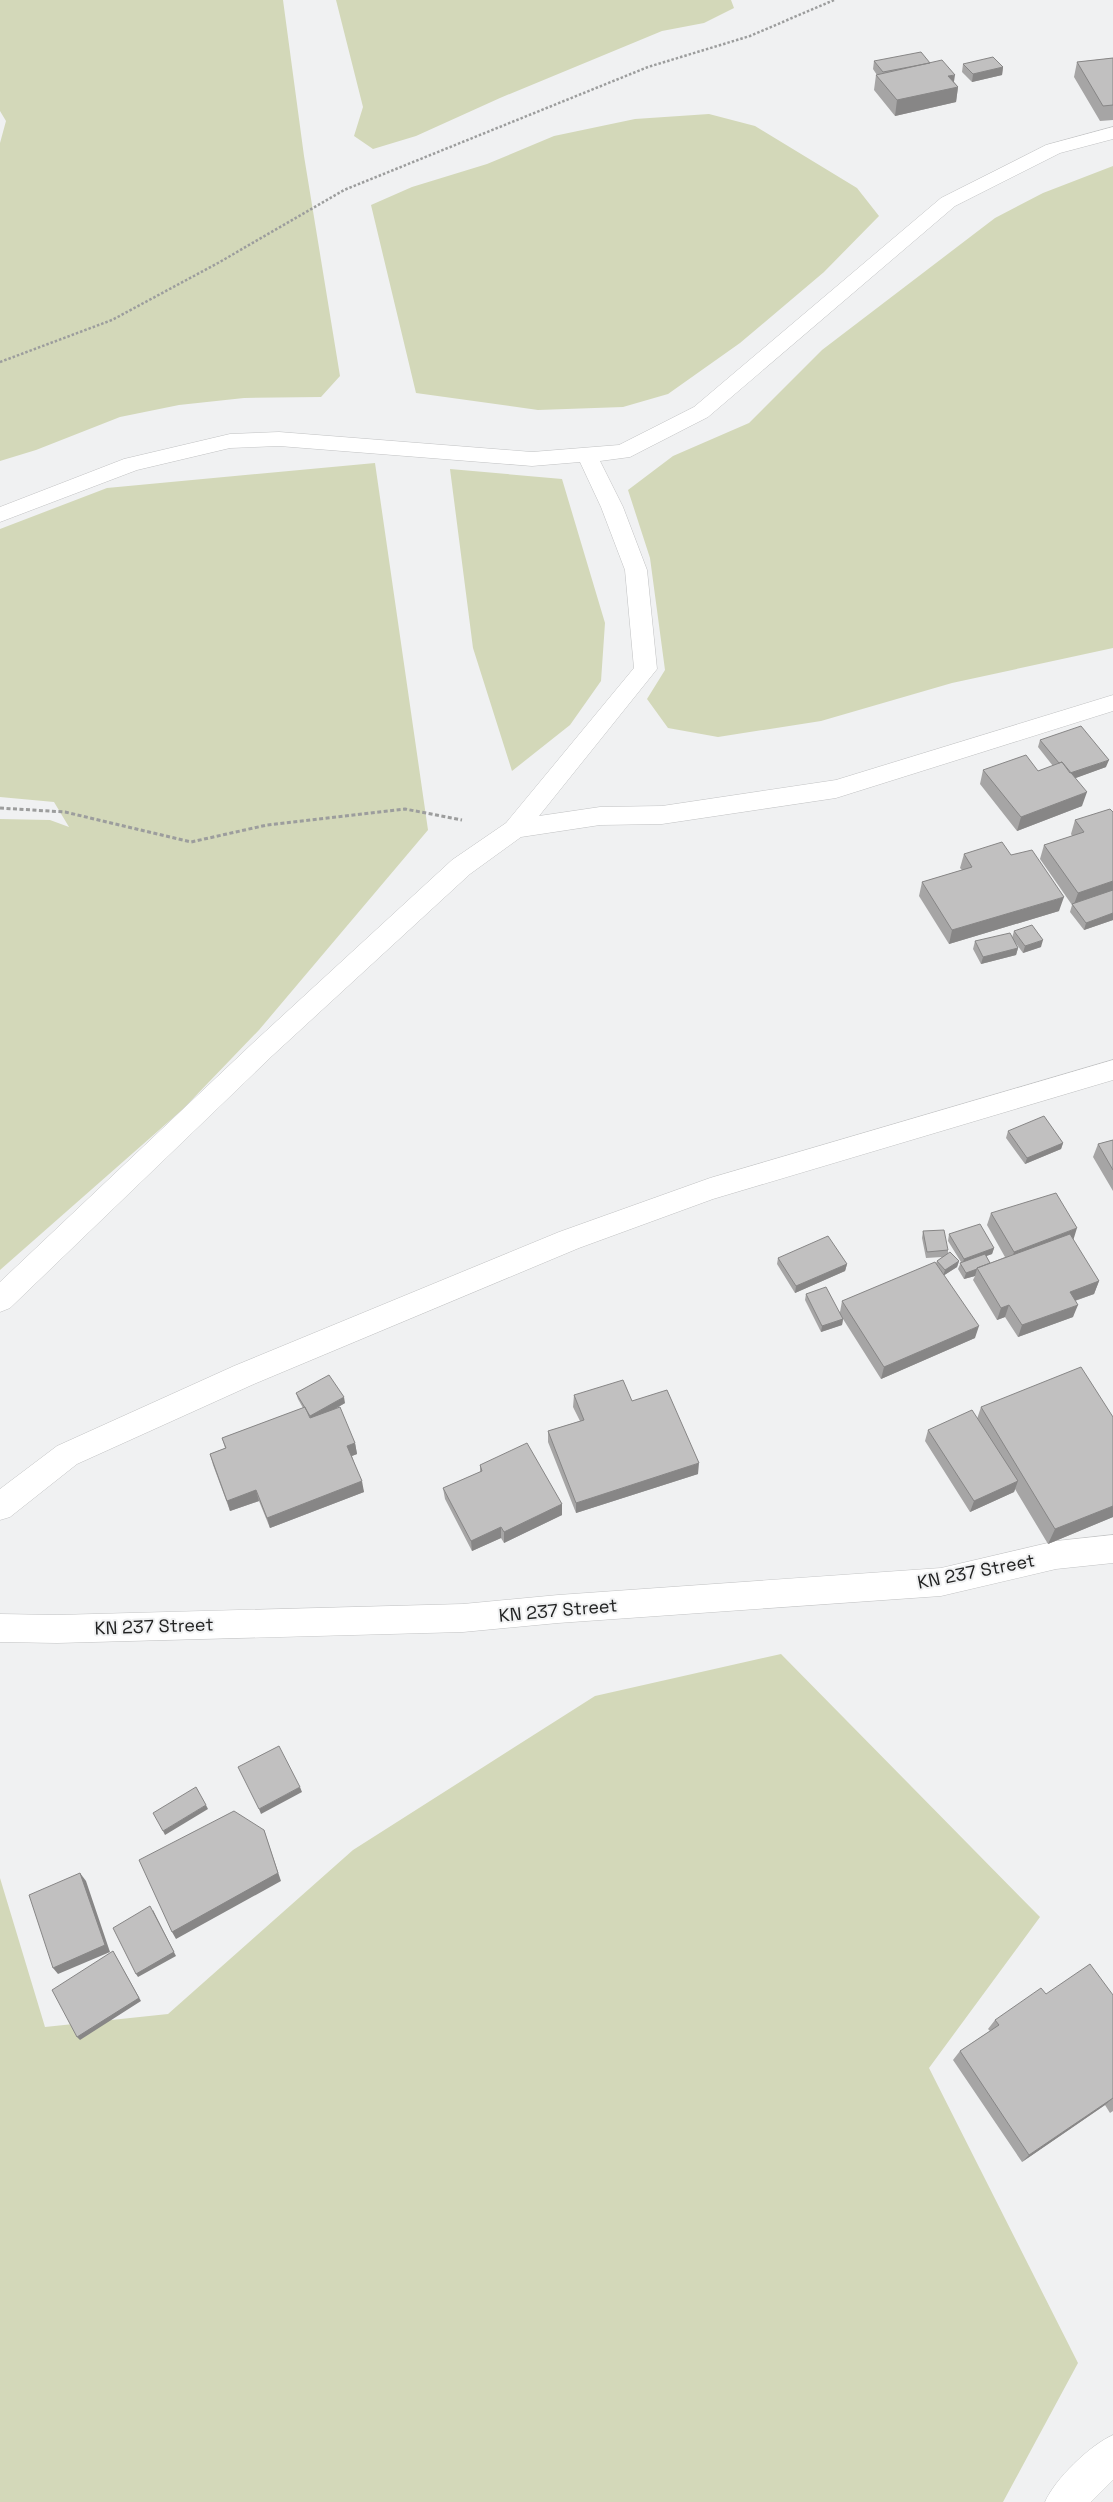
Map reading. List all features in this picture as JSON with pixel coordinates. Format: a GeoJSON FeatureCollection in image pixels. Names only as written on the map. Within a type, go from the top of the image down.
{"type":"FeatureCollection","features":[{"type":"Feature","properties":{"kind":"street"},"geometry":{"type":"LineString","coordinates":[[0,515],[131,464],[230,441],[279,439],[532,459],[623,452],[701,412],[948,202],[1053,149],[1113,133]]}},
{"type":"Feature","properties":{"kind":"street"},"geometry":{"type":"LineString","coordinates":[[0,1300],[263,1049],[461,867],[515,829],[646,669],[636,570],[612,508],[587,455]]}},
{"type":"Feature","properties":{"kind":"street"},"geometry":{"type":"LineString","coordinates":[[515,829],[600,816],[662,815],[836,789],[1113,703]]}},
{"type":"Feature","properties":{"kind":"street"},"geometry":{"type":"LineString","coordinates":[[0,1506],[67,1455],[244,1375],[569,1240],[710,1189],[1113,1070]]}},
{"type":"Feature","properties":{"kind":"street","name":"KN 237 Street"},"geometry":{"type":"LineString","coordinates":[[0,1628],[57,1629],[463,1618],[558,1609],[941,1582],[1056,1555],[1113,1549]]}},
{"type":"Feature","properties":{"kind":"street"},"geometry":{"type":"LineString","coordinates":[[1064,2502],[1113,2454]]}},
{"type":"Feature","properties":{"kind":"path"},"geometry":{"type":"LineString","coordinates":[[0,362],[112,320],[218,263],[344,190],[648,67],[750,36],[834,0]]}},
{"type":"Feature","properties":{"kind":"path"},"geometry":{"type":"LineString","coordinates":[[0,808],[65,812],[191,842],[266,825],[405,809],[515,829]]}},
{"type":"Feature","properties":{"kind":"green space"},"geometry":{"type":"Polygon","coordinates":[[[0,0],[283,0],[304,156],[340,376],[321,397],[244,398],[179,405],[120,417],[36,450],[0,461],[0,143],[6,121],[0,111],[0,0]]]}},
{"type":"Feature","properties":{"kind":"green space"},"geometry":{"type":"Polygon","coordinates":[[[336,0],[731,0],[734,8],[704,23],[662,31],[500,98],[416,136],[373,149],[354,136],[363,107],[336,0]]]}},
{"type":"Feature","properties":{"kind":"green space"},"geometry":{"type":"Polygon","coordinates":[[[709,114],[755,126],[857,188],[879,216],[824,272],[740,343],[668,394],[623,407],[538,410],[416,393],[371,205],[412,187],[487,164],[554,136],[635,119],[709,114]]]}},
{"type":"Feature","properties":{"kind":"green space"},"geometry":{"type":"Polygon","coordinates":[[[1113,166],[1113,648],[952,683],[821,721],[718,737],[668,728],[647,699],[665,670],[650,558],[628,490],[673,456],[749,423],[822,350],[995,218],[1043,193],[1113,166]]]}},
{"type":"Feature","properties":{"kind":"green space"},"geometry":{"type":"Polygon","coordinates":[[[375,463],[428,830],[259,1030],[183,1109],[0,1270],[0,819],[50,820],[69,827],[54,802],[0,797],[0,529],[107,488],[375,463]]]}},
{"type":"Feature","properties":{"kind":"green space"},"geometry":{"type":"Polygon","coordinates":[[[450,469],[562,479],[605,623],[601,681],[570,725],[512,771],[473,648],[450,469]]]}},
{"type":"Feature","properties":{"kind":"green space"},"geometry":{"type":"Polygon","coordinates":[[[781,1654],[1040,1917],[929,2068],[1078,2363],[1003,2502],[0,2502],[0,1878],[45,2027],[168,2014],[353,1850],[595,1696],[781,1654]]]}},
{"type":"Feature","properties":{"kind":"building"},"geometry":{"type":"Polygon","coordinates":[[[921,52],[930,63],[883,72],[874,61],[921,52]]]}},
{"type":"Feature","properties":{"kind":"building"},"geometry":{"type":"Polygon","coordinates":[[[993,57],[1003,67],[973,74],[963,64],[993,57]]]}},
{"type":"Feature","properties":{"kind":"building"},"geometry":{"type":"Polygon","coordinates":[[[1113,58],[1113,105],[1103,106],[1077,62],[1113,58]]]}},
{"type":"Feature","properties":{"kind":"building"},"geometry":{"type":"Polygon","coordinates":[[[942,60],[955,75],[948,76],[958,87],[897,100],[876,75],[942,60]]]}},
{"type":"Feature","properties":{"kind":"building"},"geometry":{"type":"Polygon","coordinates":[[[1081,726],[1109,760],[1070,773],[1040,740],[1081,726]]]}},
{"type":"Feature","properties":{"kind":"building"},"geometry":{"type":"Polygon","coordinates":[[[1026,755],[1038,771],[1062,762],[1087,792],[1021,817],[983,770],[1026,755]]]}},
{"type":"Feature","properties":{"kind":"building"},"geometry":{"type":"Polygon","coordinates":[[[1110,809],[1113,812],[1113,881],[1078,893],[1044,845],[1084,832],[1075,820],[1110,809]]]}},
{"type":"Feature","properties":{"kind":"building"},"geometry":{"type":"Polygon","coordinates":[[[1002,842],[1011,855],[1032,850],[1064,897],[952,930],[922,882],[972,867],[964,854],[1002,842]]]}},
{"type":"Feature","properties":{"kind":"building"},"geometry":{"type":"Polygon","coordinates":[[[1113,890],[1113,913],[1086,923],[1072,904],[1113,890]]]}},
{"type":"Feature","properties":{"kind":"building"},"geometry":{"type":"Polygon","coordinates":[[[1032,925],[1043,940],[1025,946],[1014,931],[1032,925]]]}},
{"type":"Feature","properties":{"kind":"building"},"geometry":{"type":"Polygon","coordinates":[[[1010,933],[1018,948],[983,957],[975,941],[1010,933]]]}},
{"type":"Feature","properties":{"kind":"building"},"geometry":{"type":"Polygon","coordinates":[[[1044,1116],[1063,1143],[1027,1158],[1008,1131],[1044,1116]]]}},
{"type":"Feature","properties":{"kind":"building"},"geometry":{"type":"Polygon","coordinates":[[[1113,1140],[1113,1170],[1098,1144],[1113,1140]]]}},
{"type":"Feature","properties":{"kind":"building"},"geometry":{"type":"Polygon","coordinates":[[[1056,1193],[1077,1228],[1014,1252],[991,1213],[1056,1193]]]}},
{"type":"Feature","properties":{"kind":"building"},"geometry":{"type":"Polygon","coordinates":[[[980,1224],[994,1248],[964,1259],[949,1234],[980,1224]]]}},
{"type":"Feature","properties":{"kind":"building"},"geometry":{"type":"Polygon","coordinates":[[[944,1230],[948,1250],[927,1252],[923,1231],[944,1230]]]}},
{"type":"Feature","properties":{"kind":"building"},"geometry":{"type":"Polygon","coordinates":[[[1070,1234],[1099,1281],[1070,1292],[1078,1305],[1022,1325],[1009,1305],[1001,1308],[977,1268],[1070,1234]]]}},
{"type":"Feature","properties":{"kind":"building"},"geometry":{"type":"Polygon","coordinates":[[[828,1236],[847,1264],[796,1286],[778,1258],[828,1236]]]}},
{"type":"Feature","properties":{"kind":"building"},"geometry":{"type":"Polygon","coordinates":[[[950,1252],[959,1261],[945,1270],[937,1261],[950,1252]]]}},
{"type":"Feature","properties":{"kind":"building"},"geometry":{"type":"Polygon","coordinates":[[[985,1254],[990,1263],[966,1273],[960,1263],[985,1254]]]}},
{"type":"Feature","properties":{"kind":"building"},"geometry":{"type":"Polygon","coordinates":[[[935,1262],[979,1326],[884,1367],[842,1301],[935,1262]]]}},
{"type":"Feature","properties":{"kind":"building"},"geometry":{"type":"Polygon","coordinates":[[[826,1287],[843,1319],[822,1326],[806,1294],[826,1287]]]}},
{"type":"Feature","properties":{"kind":"building"},"geometry":{"type":"Polygon","coordinates":[[[1081,1367],[1113,1417],[1113,1506],[1055,1529],[981,1407],[1081,1367]]]}},
{"type":"Feature","properties":{"kind":"building"},"geometry":{"type":"Polygon","coordinates":[[[329,1375],[344,1397],[310,1416],[296,1393],[329,1375]]]}},
{"type":"Feature","properties":{"kind":"building"},"geometry":{"type":"Polygon","coordinates":[[[623,1380],[632,1401],[667,1390],[699,1463],[576,1503],[548,1431],[584,1420],[574,1395],[623,1380]]]}},
{"type":"Feature","properties":{"kind":"building"},"geometry":{"type":"Polygon","coordinates":[[[305,1407],[310,1418],[340,1407],[355,1443],[347,1446],[362,1481],[267,1518],[256,1490],[227,1501],[210,1454],[226,1448],[222,1438],[305,1407]]]}},
{"type":"Feature","properties":{"kind":"building"},"geometry":{"type":"Polygon","coordinates":[[[972,1410],[1018,1481],[974,1501],[928,1430],[972,1410]]]}},
{"type":"Feature","properties":{"kind":"building"},"geometry":{"type":"Polygon","coordinates":[[[527,1443],[562,1504],[504,1532],[501,1527],[471,1541],[443,1488],[482,1471],[480,1465],[527,1443]]]}},
{"type":"Feature","properties":{"kind":"building"},"geometry":{"type":"Polygon","coordinates":[[[279,1746],[300,1787],[259,1809],[238,1767],[279,1746]]]}},
{"type":"Feature","properties":{"kind":"building"},"geometry":{"type":"Polygon","coordinates":[[[196,1787],[206,1805],[163,1831],[153,1813],[196,1787]]]}},
{"type":"Feature","properties":{"kind":"building"},"geometry":{"type":"Polygon","coordinates":[[[234,1811],[264,1830],[278,1873],[172,1932],[139,1860],[234,1811]]]}},
{"type":"Feature","properties":{"kind":"building"},"geometry":{"type":"Polygon","coordinates":[[[80,1873],[105,1945],[53,1968],[29,1895],[80,1873]]]}},
{"type":"Feature","properties":{"kind":"building"},"geometry":{"type":"Polygon","coordinates":[[[150,1906],[174,1952],[136,1974],[113,1928],[150,1906]]]}},
{"type":"Feature","properties":{"kind":"building"},"geometry":{"type":"Polygon","coordinates":[[[113,1951],[139,1998],[77,2037],[52,1990],[113,1951]]]}},
{"type":"Feature","properties":{"kind":"building"},"geometry":{"type":"Polygon","coordinates":[[[1090,1964],[1113,1995],[1113,2098],[1029,2155],[960,2051],[999,2025],[995,2020],[1041,1988],[1046,1994],[1090,1964]]]}}]}
